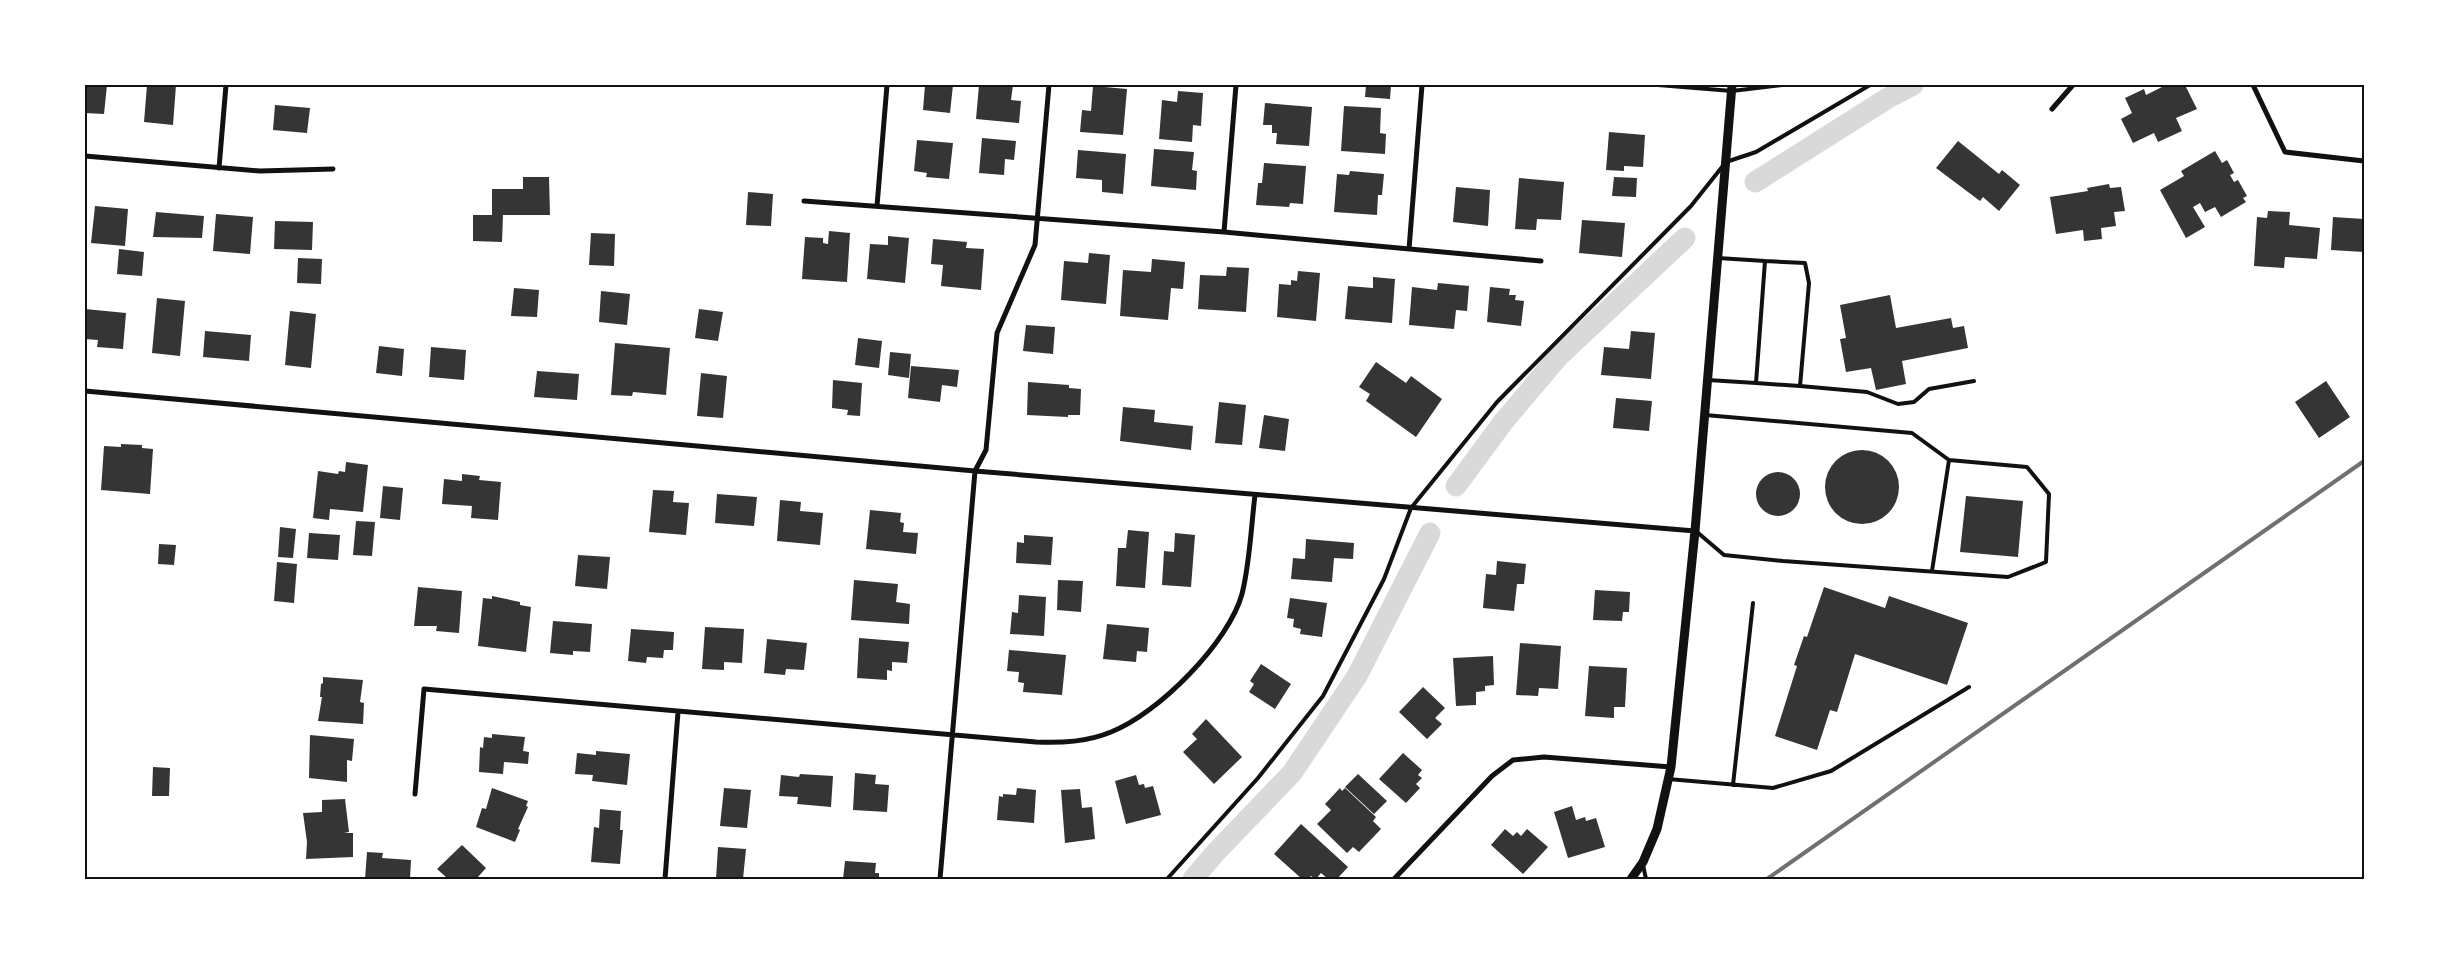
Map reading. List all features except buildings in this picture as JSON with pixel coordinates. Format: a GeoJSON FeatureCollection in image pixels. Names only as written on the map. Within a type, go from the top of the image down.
{"type":"FeatureCollection","features":[{"type":"Feature","properties":{"kind":"street"},"geometry":{"type":"LineString","coordinates":[[219,168],[226,85]]}},
{"type":"Feature","properties":{"kind":"street"},"geometry":{"type":"LineString","coordinates":[[877,206],[887,85]]}},
{"type":"Feature","properties":{"kind":"street"},"geometry":{"type":"LineString","coordinates":[[940,879],[975,471],[986,450],[997,333],[1035,245],[1049,85]]}},
{"type":"Feature","properties":{"kind":"street"},"geometry":{"type":"LineString","coordinates":[[1224,232],[1236,85]]}},
{"type":"Feature","properties":{"kind":"street"},"geometry":{"type":"LineString","coordinates":[[1409,248],[1422,85]]}},
{"type":"Feature","properties":{"kind":"street"},"geometry":{"type":"LineString","coordinates":[[2052,110],[2073,85]]}},
{"type":"Feature","properties":{"kind":"street"},"geometry":{"type":"LineString","coordinates":[[2253,85],[2286,152],[2364,161]]}},
{"type":"Feature","properties":{"kind":"street"},"geometry":{"type":"LineString","coordinates":[[1632,879],[1643,862],[1657,829],[1670,767],[1695,531],[1732,88]]}},
{"type":"Feature","properties":{"kind":"street"},"geometry":{"type":"LineString","coordinates":[[85,156],[278,172],[333,169]]}},
{"type":"Feature","properties":{"kind":"street"},"geometry":{"type":"LineString","coordinates":[[804,201],[1224,232],[1541,261]]}},
{"type":"Feature","properties":{"kind":"street"},"geometry":{"type":"LineString","coordinates":[[85,391],[975,471],[1695,531]]}},
{"type":"Feature","properties":{"kind":"street"},"geometry":{"type":"LineString","coordinates":[[415,794],[424,690],[1060,743],[1084,740],[1112,732],[1138,718],[1196,667],[1214,646],[1235,614],[1242,594],[1246,571],[1255,495]]}},
{"type":"Feature","properties":{"kind":"street"},"geometry":{"type":"LineString","coordinates":[[665,879],[678,712]]}},
{"type":"Feature","properties":{"kind":"street"},"geometry":{"type":"LineString","coordinates":[[1394,879],[1492,776],[1513,760],[1544,757],[1670,767]]}},
{"type":"Feature","properties":{"kind":"lane"},"geometry":{"type":"LineString","coordinates":[[1658,85],[1732,88],[1782,85]]}},
{"type":"Feature","properties":{"kind":"lane"},"geometry":{"type":"LineString","coordinates":[[1167,879],[1258,778],[1323,696],[1384,579],[1411,508],[1497,402],[1691,206],[1726,165],[1756,152],[1870,85]]}},
{"type":"Feature","properties":{"kind":"lane"},"geometry":{"type":"LineString","coordinates":[[1718,258],[1805,263],[1810,283],[1800,386]]}},
{"type":"Feature","properties":{"kind":"lane"},"geometry":{"type":"LineString","coordinates":[[1756,384],[1765,261]]}},
{"type":"Feature","properties":{"kind":"lane"},"geometry":{"type":"LineString","coordinates":[[1708,380],[1867,392],[1898,404],[1914,402],[1929,389],[1974,381]]}},
{"type":"Feature","properties":{"kind":"lane"},"geometry":{"type":"LineString","coordinates":[[1695,531],[1724,555],[2008,577],[2046,562],[2049,494],[2027,467],[1949,460],[1912,433],[1705,415]]}},
{"type":"Feature","properties":{"kind":"lane"},"geometry":{"type":"LineString","coordinates":[[1932,571],[1949,460]]}},
{"type":"Feature","properties":{"kind":"lane"},"geometry":{"type":"LineString","coordinates":[[1733,785],[1753,603]]}},
{"type":"Feature","properties":{"kind":"lane"},"geometry":{"type":"LineString","coordinates":[[1668,779],[1773,788],[1831,771],[1969,687]]}},
{"type":"Feature","properties":{"kind":"lane"},"geometry":{"type":"LineString","coordinates":[[1643,862],[1646,879]]}},
{"type":"Feature","properties":{"kind":"waterway"},"geometry":{"type":"LineString","coordinates":[[1755,182],[1888,98],[1913,85]]}},
{"type":"Feature","properties":{"kind":"waterway"},"geometry":{"type":"LineString","coordinates":[[1456,486],[1504,421],[1559,356],[1685,238]]}},
{"type":"Feature","properties":{"kind":"waterway"},"geometry":{"type":"LineString","coordinates":[[1193,879],[1216,852],[1292,773],[1357,676],[1430,533]]}},
{"type":"Feature","properties":{"kind":"railway"},"geometry":{"type":"LineString","coordinates":[[1767,879],[2364,461]]}}]}
